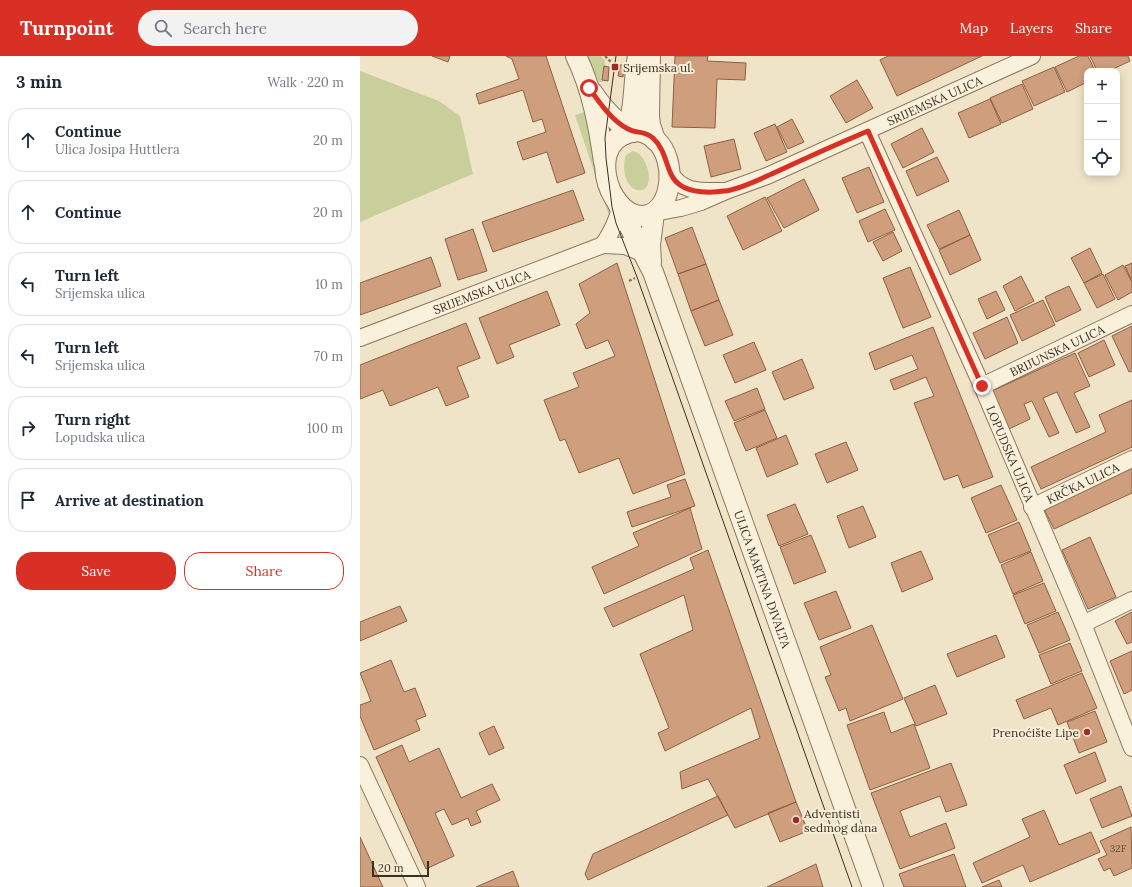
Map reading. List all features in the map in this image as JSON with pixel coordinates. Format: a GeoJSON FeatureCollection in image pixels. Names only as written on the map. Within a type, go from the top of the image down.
{"type":"FeatureCollection","features":[{"type":"Feature","properties":{"kind":"street"},"geometry":{"type":"LineString","coordinates":[[576,56],[589,88],[600,135],[605,168],[609,185],[618,204],[629,212],[639,216],[654,213],[662,206],[668,192],[670,172],[664,152],[649,135],[643,132],[628,131],[617,138],[609,147],[605,168]]}},
{"type":"Feature","properties":{"kind":"street"},"geometry":{"type":"LineString","coordinates":[[628,131],[638,56]]}},
{"type":"Feature","properties":{"kind":"street"},"geometry":{"type":"LineString","coordinates":[[650,56],[649,116],[650,125],[655,140]]}},
{"type":"Feature","properties":{"kind":"street","name":"SRIJEMSKA ULICA"},"geometry":{"type":"LineString","coordinates":[[654,213],[702,202],[726,191],[767,176],[1032,56]]}},
{"type":"Feature","properties":{"kind":"street"},"geometry":{"type":"LineString","coordinates":[[589,88],[603,106],[628,131]]}},
{"type":"Feature","properties":{"kind":"street","name":"LOPUDSKA ULICA"},"geometry":{"type":"LineString","coordinates":[[868,131],[982,386],[1032,507],[1126,718],[1132,748]]}},
{"type":"Feature","properties":{"kind":"street","name":"SRIJEMSKA ULICA"},"geometry":{"type":"LineString","coordinates":[[670,172],[678,184],[688,189],[726,191]]}},
{"type":"Feature","properties":{"kind":"street"},"geometry":{"type":"LineString","coordinates":[[603,245],[616,223],[618,204]]}},
{"type":"Feature","properties":{"kind":"street","name":"ULICA MARTINA DIVALTA"},"geometry":{"type":"LineString","coordinates":[[618,204],[653,272],[873,887]]}},
{"type":"Feature","properties":{"kind":"street","name":"ULICA MARTINA DIVALTA"},"geometry":{"type":"LineString","coordinates":[[653,272],[650,245],[654,213]]}},
{"type":"Feature","properties":{"kind":"street","name":"SRIJEMSKA ULICA"},"geometry":{"type":"LineString","coordinates":[[360,338],[603,245],[625,246],[644,254]]}},
{"type":"Feature","properties":{"kind":"street","name":"BRIJUNSKA ULICA"},"geometry":{"type":"LineString","coordinates":[[982,386],[1132,314]]}},
{"type":"Feature","properties":{"kind":"street","name":"KRČKA ULICA"},"geometry":{"type":"LineString","coordinates":[[1032,507],[1132,459]]}},
{"type":"Feature","properties":{"kind":"street"},"geometry":{"type":"LineString","coordinates":[[1083,624],[1132,600]]}},
{"type":"Feature","properties":{"kind":"street"},"geometry":{"type":"LineString","coordinates":[[360,765],[417,887]]}},
{"type":"Feature","properties":{"kind":"path"},"geometry":{"type":"LineString","coordinates":[[605,56],[611,62]]}},
{"type":"Feature","properties":{"kind":"green space"},"geometry":{"type":"Polygon","coordinates":[[[587,56],[601,56],[605,61],[603,82],[599,82],[587,56]]]}},
{"type":"Feature","properties":{"kind":"green space"},"geometry":{"type":"Polygon","coordinates":[[[360,71],[439,101],[460,116],[473,174],[360,222],[360,71]]]}},
{"type":"Feature","properties":{"kind":"green space"},"geometry":{"type":"Polygon","coordinates":[[[587,111],[611,215],[609,216],[575,115],[587,111]]]}},
{"type":"Feature","properties":{"kind":"green space"},"geometry":{"type":"Polygon","coordinates":[[[633,151],[642,157],[648,170],[649,178],[647,186],[642,190],[637,190],[629,185],[625,175],[624,164],[626,155],[633,151]]]}},
{"type":"Feature","properties":{"kind":"building"},"geometry":{"type":"Polygon","coordinates":[[[432,56],[450,56],[448,62],[432,56]]]}},
{"type":"Feature","properties":{"kind":"building"},"geometry":{"type":"Polygon","coordinates":[[[506,56],[546,56],[585,173],[557,183],[547,152],[523,160],[517,142],[546,132],[542,119],[533,122],[523,90],[479,104],[476,94],[519,79],[512,59],[506,56]]]}},
{"type":"Feature","properties":{"kind":"building"},"geometry":{"type":"Polygon","coordinates":[[[675,56],[708,56],[707,61],[746,63],[745,80],[717,79],[715,128],[672,127],[675,56]]]}},
{"type":"Feature","properties":{"kind":"building"},"geometry":{"type":"Polygon","coordinates":[[[888,56],[982,56],[897,96],[880,60],[888,56]]]}},
{"type":"Feature","properties":{"kind":"building"},"geometry":{"type":"Polygon","coordinates":[[[1079,56],[1088,56],[1094,68],[1084,68],[1084,84],[1067,92],[1055,67],[1079,56]]]}},
{"type":"Feature","properties":{"kind":"building"},"geometry":{"type":"Polygon","coordinates":[[[1090,56],[1128,56],[1130,61],[1115,68],[1096,68],[1090,56]]]}},
{"type":"Feature","properties":{"kind":"building"},"geometry":{"type":"Polygon","coordinates":[[[620,65],[624,65],[623,77],[618,76],[620,65]]]}},
{"type":"Feature","properties":{"kind":"building"},"geometry":{"type":"Polygon","coordinates":[[[604,66],[609,67],[608,81],[602,80],[604,66]]]}},
{"type":"Feature","properties":{"kind":"building"},"geometry":{"type":"Polygon","coordinates":[[[1054,67],[1065,92],[1034,106],[1022,81],[1054,67]]]}},
{"type":"Feature","properties":{"kind":"building"},"geometry":{"type":"Polygon","coordinates":[[[857,80],[873,108],[846,123],[830,96],[857,80]]]}},
{"type":"Feature","properties":{"kind":"building"},"geometry":{"type":"Polygon","coordinates":[[[1022,84],[1033,109],[1002,123],[990,98],[1022,84]]]}},
{"type":"Feature","properties":{"kind":"building"},"geometry":{"type":"Polygon","coordinates":[[[990,99],[1001,124],[969,138],[958,113],[990,99]]]}},
{"type":"Feature","properties":{"kind":"building"},"geometry":{"type":"Polygon","coordinates":[[[792,119],[804,142],[788,149],[777,127],[792,119]]]}},
{"type":"Feature","properties":{"kind":"building"},"geometry":{"type":"Polygon","coordinates":[[[775,124],[787,152],[766,161],[754,133],[775,124]]]}},
{"type":"Feature","properties":{"kind":"building"},"geometry":{"type":"Polygon","coordinates":[[[922,128],[934,152],[903,168],[891,144],[922,128]]]}},
{"type":"Feature","properties":{"kind":"building"},"geometry":{"type":"Polygon","coordinates":[[[734,139],[741,169],[711,177],[704,146],[734,139]]]}},
{"type":"Feature","properties":{"kind":"building"},"geometry":{"type":"Polygon","coordinates":[[[937,157],[949,181],[917,196],[906,171],[937,157]]]}},
{"type":"Feature","properties":{"kind":"building"},"geometry":{"type":"Polygon","coordinates":[[[869,167],[884,202],[857,213],[842,178],[869,167]]]}},
{"type":"Feature","properties":{"kind":"building"},"geometry":{"type":"Polygon","coordinates":[[[804,179],[819,210],[784,228],[767,198],[804,179]]]}},
{"type":"Feature","properties":{"kind":"building"},"geometry":{"type":"Polygon","coordinates":[[[573,190],[584,220],[493,252],[482,222],[573,190]]]}},
{"type":"Feature","properties":{"kind":"building"},"geometry":{"type":"Polygon","coordinates":[[[765,197],[782,231],[743,250],[727,216],[765,197]]]}},
{"type":"Feature","properties":{"kind":"building"},"geometry":{"type":"Polygon","coordinates":[[[885,209],[895,230],[868,242],[859,221],[885,209]]]}},
{"type":"Feature","properties":{"kind":"building"},"geometry":{"type":"Polygon","coordinates":[[[959,210],[970,235],[939,249],[927,225],[959,210]]]}},
{"type":"Feature","properties":{"kind":"building"},"geometry":{"type":"Polygon","coordinates":[[[692,227],[706,264],[678,274],[665,238],[692,227]]]}},
{"type":"Feature","properties":{"kind":"building"},"geometry":{"type":"Polygon","coordinates":[[[473,229],[487,271],[458,280],[445,239],[473,229]]]}},
{"type":"Feature","properties":{"kind":"building"},"geometry":{"type":"Polygon","coordinates":[[[893,232],[902,251],[883,261],[873,242],[893,232]]]}},
{"type":"Feature","properties":{"kind":"building"},"geometry":{"type":"Polygon","coordinates":[[[970,235],[981,260],[950,275],[939,250],[970,235]]]}},
{"type":"Feature","properties":{"kind":"building"},"geometry":{"type":"Polygon","coordinates":[[[1090,248],[1102,273],[1084,283],[1071,258],[1090,248]]]}},
{"type":"Feature","properties":{"kind":"building"},"geometry":{"type":"Polygon","coordinates":[[[431,257],[441,286],[360,315],[360,283],[431,257]]]}},
{"type":"Feature","properties":{"kind":"building"},"geometry":{"type":"Polygon","coordinates":[[[617,263],[685,474],[633,494],[619,458],[579,473],[565,439],[560,441],[544,400],[579,387],[573,373],[615,356],[608,340],[586,349],[576,324],[590,313],[579,284],[617,263]]]}},
{"type":"Feature","properties":{"kind":"building"},"geometry":{"type":"Polygon","coordinates":[[[1132,263],[1132,281],[1125,266],[1132,263]]]}},
{"type":"Feature","properties":{"kind":"building"},"geometry":{"type":"Polygon","coordinates":[[[706,264],[719,300],[691,311],[678,274],[706,264]]]}},
{"type":"Feature","properties":{"kind":"building"},"geometry":{"type":"Polygon","coordinates":[[[1123,265],[1132,282],[1132,292],[1118,300],[1105,275],[1123,265]]]}},
{"type":"Feature","properties":{"kind":"building"},"geometry":{"type":"Polygon","coordinates":[[[910,267],[931,317],[903,328],[883,278],[910,267]]]}},
{"type":"Feature","properties":{"kind":"building"},"geometry":{"type":"Polygon","coordinates":[[[1103,274],[1115,299],[1097,308],[1084,283],[1103,274]]]}},
{"type":"Feature","properties":{"kind":"building"},"geometry":{"type":"Polygon","coordinates":[[[1021,276],[1034,301],[1015,311],[1003,286],[1021,276]]]}},
{"type":"Feature","properties":{"kind":"building"},"geometry":{"type":"Polygon","coordinates":[[[1069,286],[1081,310],[1056,322],[1045,297],[1069,286]]]}},
{"type":"Feature","properties":{"kind":"building"},"geometry":{"type":"Polygon","coordinates":[[[547,291],[560,325],[509,345],[514,357],[497,364],[479,318],[547,291]]]}},
{"type":"Feature","properties":{"kind":"building"},"geometry":{"type":"Polygon","coordinates":[[[996,291],[1005,310],[987,319],[978,299],[996,291]]]}},
{"type":"Feature","properties":{"kind":"building"},"geometry":{"type":"Polygon","coordinates":[[[719,300],[733,335],[705,346],[691,311],[719,300]]]}},
{"type":"Feature","properties":{"kind":"building"},"geometry":{"type":"Polygon","coordinates":[[[1043,300],[1055,325],[1022,341],[1010,315],[1043,300]]]}},
{"type":"Feature","properties":{"kind":"building"},"geometry":{"type":"Polygon","coordinates":[[[1007,317],[1018,343],[985,359],[973,333],[1007,317]]]}},
{"type":"Feature","properties":{"kind":"building"},"geometry":{"type":"Polygon","coordinates":[[[466,323],[480,358],[457,367],[469,397],[446,406],[438,387],[390,406],[383,390],[360,399],[360,365],[466,323]]]}},
{"type":"Feature","properties":{"kind":"building"},"geometry":{"type":"Polygon","coordinates":[[[1132,326],[1132,371],[1129,372],[1112,336],[1132,326]]]}},
{"type":"Feature","properties":{"kind":"building"},"geometry":{"type":"Polygon","coordinates":[[[933,327],[993,477],[963,488],[958,475],[944,480],[914,403],[934,396],[926,377],[894,390],[890,380],[918,369],[912,355],[875,370],[869,353],[933,327]]]}},
{"type":"Feature","properties":{"kind":"building"},"geometry":{"type":"Polygon","coordinates":[[[1104,340],[1115,365],[1089,377],[1078,353],[1104,340]]]}},
{"type":"Feature","properties":{"kind":"building"},"geometry":{"type":"Polygon","coordinates":[[[754,342],[766,370],[735,383],[723,355],[754,342]]]}},
{"type":"Feature","properties":{"kind":"building"},"geometry":{"type":"Polygon","coordinates":[[[1075,353],[1090,386],[1074,393],[1090,427],[1076,433],[1057,392],[1043,398],[1059,433],[1049,437],[1032,401],[1024,404],[1030,419],[1009,429],[992,391],[1075,353]]]}},
{"type":"Feature","properties":{"kind":"building"},"geometry":{"type":"Polygon","coordinates":[[[802,359],[814,388],[784,400],[772,372],[802,359]]]}},
{"type":"Feature","properties":{"kind":"building"},"geometry":{"type":"Polygon","coordinates":[[[757,388],[765,409],[734,421],[725,401],[757,388]]]}},
{"type":"Feature","properties":{"kind":"building"},"geometry":{"type":"Polygon","coordinates":[[[1132,400],[1132,447],[1041,489],[1031,467],[1106,432],[1099,415],[1132,400]]]}},
{"type":"Feature","properties":{"kind":"building"},"geometry":{"type":"Polygon","coordinates":[[[765,410],[777,438],[746,451],[734,423],[765,410]]]}},
{"type":"Feature","properties":{"kind":"building"},"geometry":{"type":"Polygon","coordinates":[[[786,435],[798,464],[767,477],[756,448],[786,435]]]}},
{"type":"Feature","properties":{"kind":"building"},"geometry":{"type":"Polygon","coordinates":[[[846,442],[858,470],[827,483],[815,454],[846,442]]]}},
{"type":"Feature","properties":{"kind":"building"},"geometry":{"type":"Polygon","coordinates":[[[1132,468],[1132,493],[1054,529],[1044,509],[1132,468]]]}},
{"type":"Feature","properties":{"kind":"building"},"geometry":{"type":"Polygon","coordinates":[[[685,479],[695,506],[632,527],[627,512],[671,497],[667,485],[685,479]]]}},
{"type":"Feature","properties":{"kind":"building"},"geometry":{"type":"Polygon","coordinates":[[[1001,485],[1017,520],[986,533],[971,498],[1001,485]]]}},
{"type":"Feature","properties":{"kind":"building"},"geometry":{"type":"Polygon","coordinates":[[[795,504],[808,534],[779,546],[767,515],[795,504]]]}},
{"type":"Feature","properties":{"kind":"building"},"geometry":{"type":"Polygon","coordinates":[[[863,506],[876,537],[849,548],[837,516],[863,506]]]}},
{"type":"Feature","properties":{"kind":"building"},"geometry":{"type":"Polygon","coordinates":[[[690,508],[702,549],[604,594],[592,567],[639,546],[633,533],[690,508]]]}},
{"type":"Feature","properties":{"kind":"building"},"geometry":{"type":"Polygon","coordinates":[[[1019,522],[1031,551],[1000,563],[988,535],[1019,522]]]}},
{"type":"Feature","properties":{"kind":"building"},"geometry":{"type":"Polygon","coordinates":[[[811,535],[826,572],[794,584],[780,547],[811,535]]]}},
{"type":"Feature","properties":{"kind":"building"},"geometry":{"type":"Polygon","coordinates":[[[1090,537],[1116,597],[1088,609],[1062,550],[1090,537]]]}},
{"type":"Feature","properties":{"kind":"building"},"geometry":{"type":"Polygon","coordinates":[[[708,550],[796,802],[735,828],[708,779],[682,789],[680,772],[760,738],[751,708],[665,751],[658,733],[669,728],[640,654],[693,630],[684,595],[613,627],[604,608],[694,569],[690,558],[708,550]]]}},
{"type":"Feature","properties":{"kind":"building"},"geometry":{"type":"Polygon","coordinates":[[[921,551],[933,579],[902,592],[891,563],[921,551]]]}},
{"type":"Feature","properties":{"kind":"building"},"geometry":{"type":"Polygon","coordinates":[[[1031,552],[1043,581],[1013,594],[1001,565],[1031,552]]]}},
{"type":"Feature","properties":{"kind":"building"},"geometry":{"type":"Polygon","coordinates":[[[1044,583],[1056,611],[1025,624],[1013,595],[1044,583]]]}},
{"type":"Feature","properties":{"kind":"building"},"geometry":{"type":"Polygon","coordinates":[[[836,591],[851,628],[819,640],[804,603],[836,591]]]}},
{"type":"Feature","properties":{"kind":"building"},"geometry":{"type":"Polygon","coordinates":[[[400,606],[407,621],[360,641],[360,622],[400,606]]]}},
{"type":"Feature","properties":{"kind":"building"},"geometry":{"type":"Polygon","coordinates":[[[1058,612],[1070,640],[1039,653],[1027,625],[1058,612]]]}},
{"type":"Feature","properties":{"kind":"building"},"geometry":{"type":"Polygon","coordinates":[[[1132,612],[1132,642],[1127,644],[1115,621],[1132,612]]]}},
{"type":"Feature","properties":{"kind":"building"},"geometry":{"type":"Polygon","coordinates":[[[872,625],[903,699],[850,721],[846,708],[839,711],[825,677],[831,675],[820,647],[872,625]]]}},
{"type":"Feature","properties":{"kind":"building"},"geometry":{"type":"Polygon","coordinates":[[[996,635],[1005,657],[957,677],[947,654],[996,635]]]}},
{"type":"Feature","properties":{"kind":"building"},"geometry":{"type":"Polygon","coordinates":[[[1070,643],[1082,671],[1051,684],[1039,655],[1070,643]]]}},
{"type":"Feature","properties":{"kind":"building"},"geometry":{"type":"Polygon","coordinates":[[[1132,651],[1132,690],[1124,694],[1110,661],[1132,651]]]}},
{"type":"Feature","properties":{"kind":"building"},"geometry":{"type":"Polygon","coordinates":[[[391,660],[404,692],[415,688],[426,716],[416,720],[420,730],[374,750],[360,716],[360,705],[371,701],[360,673],[391,660]]]}},
{"type":"Feature","properties":{"kind":"building"},"geometry":{"type":"Polygon","coordinates":[[[1082,673],[1097,708],[1058,725],[1051,708],[1024,719],[1016,700],[1082,673]]]}},
{"type":"Feature","properties":{"kind":"building"},"geometry":{"type":"Polygon","coordinates":[[[935,685],[947,714],[916,726],[904,698],[935,685]]]}},
{"type":"Feature","properties":{"kind":"building","name":"Prenoćište Lipe"},"geometry":{"type":"Polygon","coordinates":[[[1095,711],[1107,742],[1079,753],[1067,722],[1095,711]]]}},
{"type":"Feature","properties":{"kind":"building"},"geometry":{"type":"Polygon","coordinates":[[[884,712],[891,733],[914,724],[930,768],[870,790],[847,725],[884,712]]]}},
{"type":"Feature","properties":{"kind":"building"},"geometry":{"type":"Polygon","coordinates":[[[494,726],[504,748],[489,755],[479,733],[494,726]]]}},
{"type":"Feature","properties":{"kind":"building"},"geometry":{"type":"Polygon","coordinates":[[[402,745],[409,762],[439,748],[461,798],[492,784],[500,800],[476,811],[481,822],[471,826],[468,818],[452,825],[444,809],[435,813],[454,856],[426,869],[376,757],[402,745]]]}},
{"type":"Feature","properties":{"kind":"building"},"geometry":{"type":"Polygon","coordinates":[[[1095,752],[1106,781],[1076,794],[1064,765],[1095,752]]]}},
{"type":"Feature","properties":{"kind":"building"},"geometry":{"type":"Polygon","coordinates":[[[951,763],[967,805],[946,812],[940,796],[900,811],[910,837],[946,823],[955,848],[900,869],[871,793],[951,763]]]}},
{"type":"Feature","properties":{"kind":"building"},"geometry":{"type":"Polygon","coordinates":[[[1121,786],[1132,816],[1102,828],[1090,799],[1121,786]]]}},
{"type":"Feature","properties":{"kind":"building"},"geometry":{"type":"Polygon","coordinates":[[[718,796],[728,815],[588,880],[585,874],[593,854],[718,796]]]}},
{"type":"Feature","properties":{"kind":"building"},"geometry":{"type":"Polygon","coordinates":[[[796,802],[808,831],[780,842],[768,813],[796,802]]]}},
{"type":"Feature","properties":{"kind":"building"},"geometry":{"type":"Polygon","coordinates":[[[1044,810],[1059,845],[1091,832],[1100,852],[1030,882],[1023,865],[982,883],[973,863],[1030,837],[1022,819],[1044,810]]]}},
{"type":"Feature","properties":{"kind":"building"},"geometry":{"type":"Polygon","coordinates":[[[1131,827],[1132,868],[1114,876],[1110,868],[1104,871],[1098,859],[1107,855],[1100,841],[1131,827]]]}},
{"type":"Feature","properties":{"kind":"building"},"geometry":{"type":"Polygon","coordinates":[[[360,837],[383,887],[360,887],[360,837]]]}},
{"type":"Feature","properties":{"kind":"building"},"geometry":{"type":"Polygon","coordinates":[[[954,854],[966,887],[904,887],[899,874],[954,854]]]}},
{"type":"Feature","properties":{"kind":"building"},"geometry":{"type":"Polygon","coordinates":[[[816,864],[823,887],[767,887],[816,864]]]}},
{"type":"Feature","properties":{"kind":"building"},"geometry":{"type":"Polygon","coordinates":[[[513,871],[519,887],[476,887],[513,871]]]}},
{"type":"Feature","properties":{"kind":"building"},"geometry":{"type":"Polygon","coordinates":[[[999,880],[1002,887],[982,887],[999,880]]]}},
{"type":"Feature","properties":{"kind":"tram line"},"geometry":{"type":"LineString","coordinates":[[616,56],[605,138],[612,207],[616,223],[637,277],[852,887]]}},
{"type":"Feature","properties":{"kind":"place","name":"Srijemska ul."},"geometry":{"type":"Point","coordinates":[615,67]}},
{"type":"Feature","properties":{"kind":"place","name":"Prenoćište Lipe"},"geometry":{"type":"Point","coordinates":[1087,732]}},
{"type":"Feature","properties":{"kind":"place","name":"Adventisti sedmog dana"},"geometry":{"type":"Point","coordinates":[796,820]}},
{"type":"Feature","properties":{"kind":"route"},"geometry":{"type":"LineString","coordinates":[[589,88],[596,98],[621,125],[633,132],[643,132],[659,144],[664,152],[670,172],[674,179],[678,184],[688,189],[726,191],[736,188],[767,176],[868,131],[982,386]]}}]}
